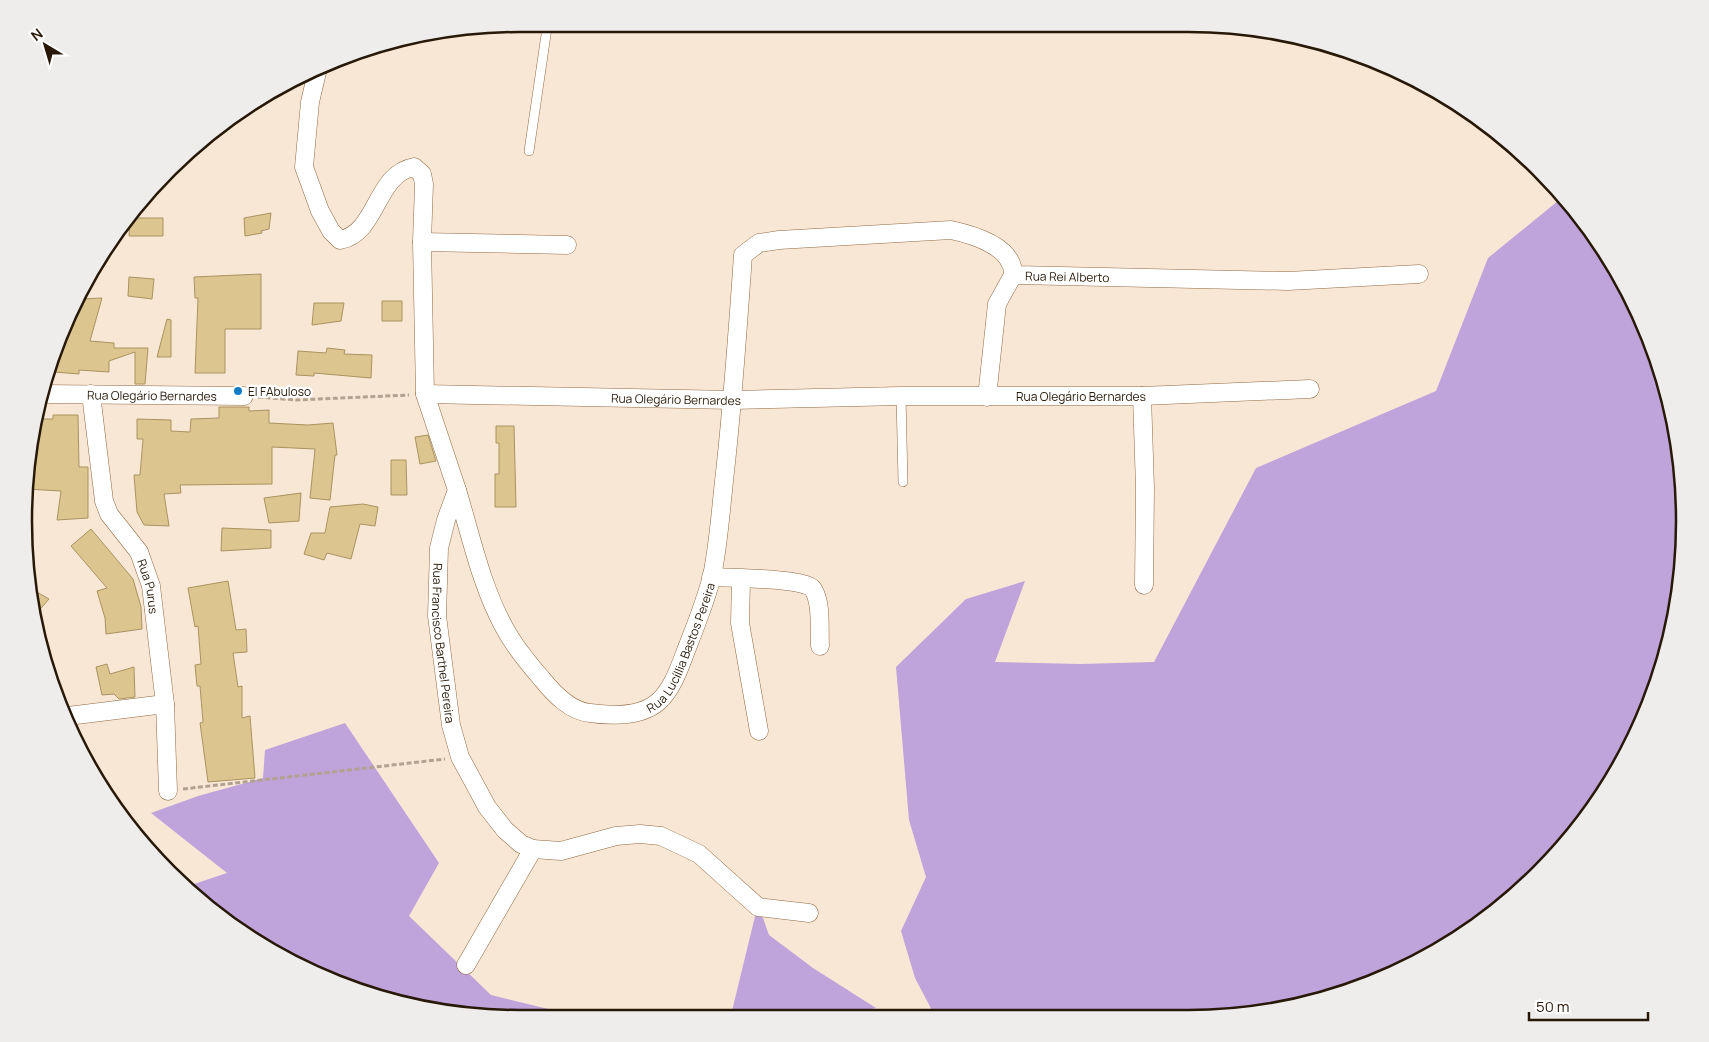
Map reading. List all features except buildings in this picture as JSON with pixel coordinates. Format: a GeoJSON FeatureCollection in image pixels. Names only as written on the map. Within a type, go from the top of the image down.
{"type":"FeatureCollection","features":[{"type":"Feature","properties":{"kind":"street"},"geometry":{"type":"LineString","coordinates":[[316,78],[310,102],[304,167],[327,224],[340,240],[348,238],[363,225],[378,198],[396,175],[404,169],[414,167],[422,174],[424,184],[422,242],[424,394],[457,490]]}},
{"type":"Feature","properties":{"kind":"street","name":"Rua Rei Alberto"},"geometry":{"type":"LineString","coordinates":[[742,255],[752,247],[768,241],[951,230],[964,232],[1006,254],[1011,261],[1013,275],[1288,281],[1419,274]]}},
{"type":"Feature","properties":{"kind":"street"},"geometry":{"type":"LineString","coordinates":[[422,242],[567,245]]}},
{"type":"Feature","properties":{"kind":"street","name":"Rua Lucíllia Bastos Pereira"},"geometry":{"type":"LineString","coordinates":[[457,490],[488,594],[505,628],[526,660],[550,690],[572,708],[583,713],[628,714],[649,709],[660,701],[670,688],[684,656],[712,577],[733,400],[742,255]]}},
{"type":"Feature","properties":{"kind":"street"},"geometry":{"type":"LineString","coordinates":[[988,397],[997,304],[1013,275]]}},
{"type":"Feature","properties":{"kind":"street","name":"Rua Olegário Bernardes"},"geometry":{"type":"LineString","coordinates":[[424,394],[733,400],[901,396],[1142,396],[1310,390]]}},
{"type":"Feature","properties":{"kind":"street","name":"Rua Olegário Bernardes"},"geometry":{"type":"LineString","coordinates":[[49,394],[244,396]]}},
{"type":"Feature","properties":{"kind":"street","name":"Rua Purus"},"geometry":{"type":"LineString","coordinates":[[91,394],[104,501],[109,514],[139,552],[151,586],[165,704],[168,791]]}},
{"type":"Feature","properties":{"kind":"street"},"geometry":{"type":"LineString","coordinates":[[1142,396],[1145,488],[1144,585]]}},
{"type":"Feature","properties":{"kind":"street","name":"Rua Francisco Barthel Pereira"},"geometry":{"type":"LineString","coordinates":[[457,490],[446,520],[439,548],[437,616],[445,692],[451,725],[460,757],[487,807],[505,830],[521,844],[533,849],[560,851],[616,836],[640,834],[661,836],[699,854],[758,907],[809,913]]}},
{"type":"Feature","properties":{"kind":"street"},"geometry":{"type":"LineString","coordinates":[[712,577],[741,580],[790,581],[808,584],[813,588],[817,602],[820,646]]}},
{"type":"Feature","properties":{"kind":"street"},"geometry":{"type":"LineString","coordinates":[[741,580],[740,623],[759,731]]}},
{"type":"Feature","properties":{"kind":"street"},"geometry":{"type":"LineString","coordinates":[[73,715],[165,704]]}},
{"type":"Feature","properties":{"kind":"street"},"geometry":{"type":"LineString","coordinates":[[466,965],[533,849]]}},
{"type":"Feature","properties":{"kind":"lane"},"geometry":{"type":"LineString","coordinates":[[529,151],[546,32]]}},
{"type":"Feature","properties":{"kind":"lane"},"geometry":{"type":"LineString","coordinates":[[901,396],[903,482]]}},
{"type":"Feature","properties":{"kind":"path"},"geometry":{"type":"LineString","coordinates":[[244,396],[296,400],[424,394]]}},
{"type":"Feature","properties":{"kind":"path"},"geometry":{"type":"LineString","coordinates":[[168,791],[460,757]]}},
{"type":"Feature","properties":{"kind":"shaded area"},"geometry":{"type":"Polygon","coordinates":[[[1557,202],[1594,250],[1626,305],[1651,364],[1667,426],[1672,457],[1676,521],[1675,553],[1672,585],[1660,647],[1651,678],[1626,737],[1611,765],[1576,818],[1533,866],[1485,909],[1432,944],[1404,959],[1345,984],[1283,1000],[1220,1008],[1188,1010],[932,1010],[915,978],[901,931],[926,877],[909,820],[896,667],[966,599],[1025,581],[995,662],[1080,664],[1154,662],[1256,468],[1436,391],[1488,258],[1557,202]]]}},
{"type":"Feature","properties":{"kind":"shaded area"},"geometry":{"type":"Polygon","coordinates":[[[345,723],[439,863],[409,916],[491,995],[553,1010],[521,1010],[457,1005],[395,993],[364,984],[305,959],[277,944],[224,909],[199,888],[195,884],[227,873],[151,813],[198,796],[263,778],[265,750],[345,723]]]}},
{"type":"Feature","properties":{"kind":"shaded area"},"geometry":{"type":"Polygon","coordinates":[[[758,904],[769,935],[813,968],[876,1008],[866,1010],[732,1010],[758,904]]]}},
{"type":"Feature","properties":{"kind":"place","name":"El FAbuloso"},"geometry":{"type":"Point","coordinates":[238,391]}}]}
